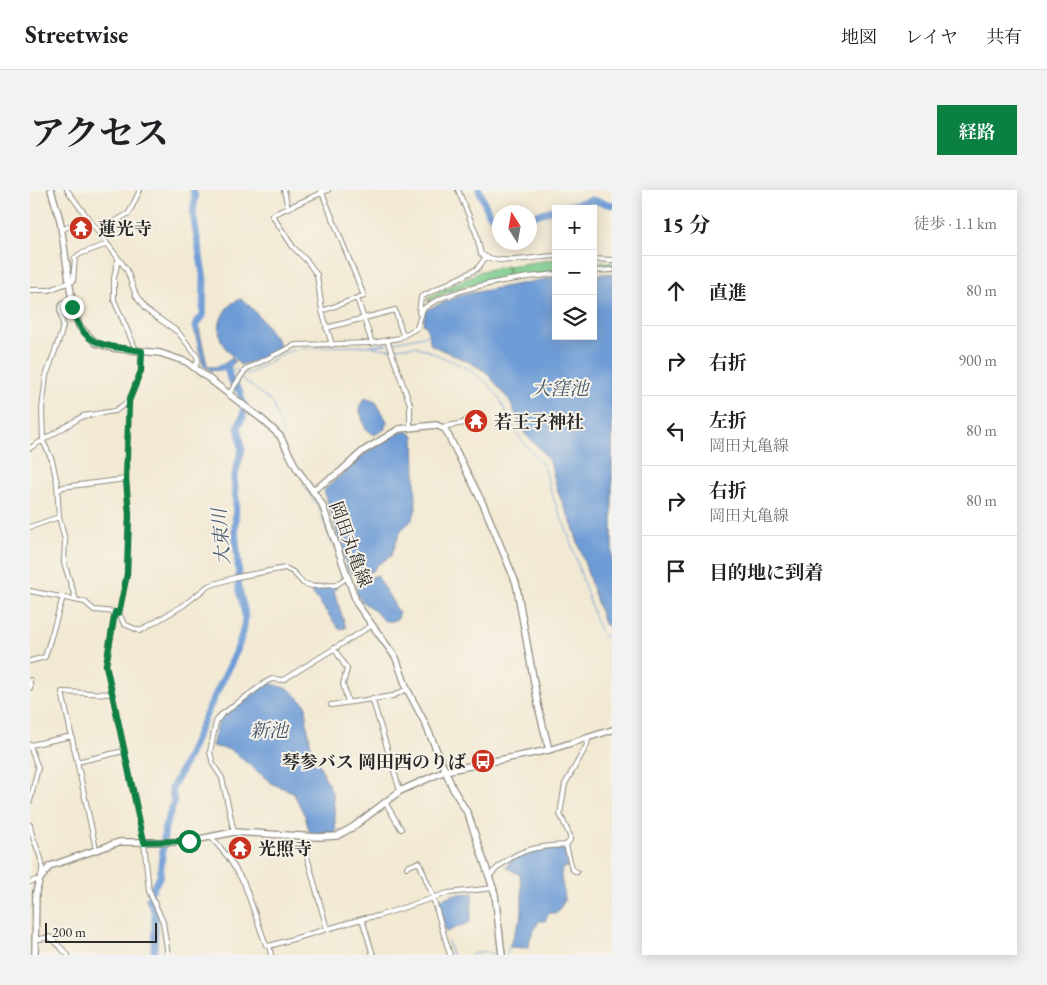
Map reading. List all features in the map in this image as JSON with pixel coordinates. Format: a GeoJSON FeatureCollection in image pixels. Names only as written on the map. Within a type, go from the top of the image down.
{"type":"FeatureCollection","features":[{"type":"Feature","properties":{"kind":"street","name":"岡田丸亀線"},"geometry":{"type":"LineString","coordinates":[[51,190],[62,230],[71,298],[79,326],[90,338],[112,348],[170,356],[195,368],[275,430],[297,469],[324,508],[346,578],[357,604],[371,626],[392,650],[407,689],[426,723],[445,771],[468,814],[494,888],[502,955]]}},
{"type":"Feature","properties":{"kind":"street"},"geometry":{"type":"LineString","coordinates":[[67,190],[127,270],[136,296],[145,309],[178,332],[196,355],[198,359],[195,368]]}},
{"type":"Feature","properties":{"kind":"street"},"geometry":{"type":"LineString","coordinates":[[98,232],[129,213],[140,190]]}},
{"type":"Feature","properties":{"kind":"street"},"geometry":{"type":"LineString","coordinates":[[284,190],[288,208]]}},
{"type":"Feature","properties":{"kind":"street"},"geometry":{"type":"LineString","coordinates":[[328,190],[322,191],[272,215],[293,247],[308,262],[317,275],[322,311],[332,344]]}},
{"type":"Feature","properties":{"kind":"street"},"geometry":{"type":"LineString","coordinates":[[458,190],[481,254],[486,257],[519,260],[552,256]]}},
{"type":"Feature","properties":{"kind":"street"},"geometry":{"type":"LineString","coordinates":[[322,191],[364,296],[322,311]]}},
{"type":"Feature","properties":{"kind":"street"},"geometry":{"type":"LineString","coordinates":[[62,230],[87,216]]}},
{"type":"Feature","properties":{"kind":"street"},"geometry":{"type":"LineString","coordinates":[[30,290],[49,290],[73,281],[75,258],[80,254],[107,244]]}},
{"type":"Feature","properties":{"kind":"street"},"geometry":{"type":"LineString","coordinates":[[229,394],[242,375],[295,345],[314,343],[372,343],[388,345],[417,328],[419,300],[421,297],[477,269],[486,257]]}},
{"type":"Feature","properties":{"kind":"street"},"geometry":{"type":"LineString","coordinates":[[597,259],[612,260]]}},
{"type":"Feature","properties":{"kind":"street"},"geometry":{"type":"LineString","coordinates":[[118,260],[114,278],[114,300],[139,351],[141,371],[129,401],[126,479],[129,514],[127,574],[106,665],[144,842],[149,891],[163,922],[168,955]]}},
{"type":"Feature","properties":{"kind":"street"},"geometry":{"type":"LineString","coordinates":[[597,271],[612,270]]}},
{"type":"Feature","properties":{"kind":"street"},"geometry":{"type":"LineString","coordinates":[[419,316],[422,309],[431,303],[463,290],[552,275]]}},
{"type":"Feature","properties":{"kind":"street"},"geometry":{"type":"LineString","coordinates":[[71,298],[62,304],[60,309],[63,325],[46,376],[42,409],[42,441],[52,460],[58,490],[59,517],[66,540],[64,563],[76,600]]}},
{"type":"Feature","properties":{"kind":"street"},"geometry":{"type":"LineString","coordinates":[[357,298],[372,343]]}},
{"type":"Feature","properties":{"kind":"street"},"geometry":{"type":"LineString","coordinates":[[326,328],[395,310],[402,336]]}},
{"type":"Feature","properties":{"kind":"street"},"geometry":{"type":"LineString","coordinates":[[388,345],[399,370],[410,404],[410,426]]}},
{"type":"Feature","properties":{"kind":"street"},"geometry":{"type":"LineString","coordinates":[[30,448],[82,416],[115,410],[129,401]]}},
{"type":"Feature","properties":{"kind":"street"},"geometry":{"type":"LineString","coordinates":[[442,427],[464,424],[466,420],[481,414]]}},
{"type":"Feature","properties":{"kind":"street"},"geometry":{"type":"LineString","coordinates":[[313,490],[340,472],[363,451],[399,429],[410,426],[436,425],[449,433],[484,506],[516,583],[539,710],[549,750]]}},
{"type":"Feature","properties":{"kind":"street"},"geometry":{"type":"LineString","coordinates":[[58,490],[63,487],[126,479]]}},
{"type":"Feature","properties":{"kind":"street"},"geometry":{"type":"LineString","coordinates":[[30,527],[59,517]]}},
{"type":"Feature","properties":{"kind":"street"},"geometry":{"type":"LineString","coordinates":[[117,612],[124,624],[140,631],[184,605],[208,586],[238,576],[285,568],[293,572],[303,583],[312,586],[336,585],[346,578]]}},
{"type":"Feature","properties":{"kind":"street"},"geometry":{"type":"LineString","coordinates":[[30,591],[85,602],[94,610],[117,612]]}},
{"type":"Feature","properties":{"kind":"street"},"geometry":{"type":"LineString","coordinates":[[30,661],[45,657],[63,597]]}},
{"type":"Feature","properties":{"kind":"street"},"geometry":{"type":"LineString","coordinates":[[234,832],[222,778],[213,764],[210,752],[216,722],[232,705],[266,682],[272,679],[284,680],[371,626]]}},
{"type":"Feature","properties":{"kind":"street"},"geometry":{"type":"LineString","coordinates":[[334,648],[347,669],[344,684],[348,702]]}},
{"type":"Feature","properties":{"kind":"street"},"geometry":{"type":"LineString","coordinates":[[30,680],[30,688]]}},
{"type":"Feature","properties":{"kind":"street"},"geometry":{"type":"LineString","coordinates":[[331,705],[393,696],[407,689]]}},
{"type":"Feature","properties":{"kind":"street"},"geometry":{"type":"LineString","coordinates":[[96,849],[62,692],[112,694]]}},
{"type":"Feature","properties":{"kind":"street"},"geometry":{"type":"LineString","coordinates":[[372,698],[400,792]]}},
{"type":"Feature","properties":{"kind":"street"},"geometry":{"type":"LineString","coordinates":[[30,882],[40,879],[50,866],[119,842],[185,842],[234,832],[326,838],[337,836],[353,827],[400,792],[445,771],[549,750],[612,730]]}},
{"type":"Feature","properties":{"kind":"street"},"geometry":{"type":"LineString","coordinates":[[30,801],[38,768],[30,745],[72,736]]}},
{"type":"Feature","properties":{"kind":"street"},"geometry":{"type":"LineString","coordinates":[[490,875],[512,856],[537,847],[566,845],[570,840],[560,814],[565,784],[587,745],[588,739]]}},
{"type":"Feature","properties":{"kind":"street"},"geometry":{"type":"LineString","coordinates":[[77,762],[124,751]]}},
{"type":"Feature","properties":{"kind":"street"},"geometry":{"type":"LineString","coordinates":[[385,802],[401,829]]}},
{"type":"Feature","properties":{"kind":"street"},"geometry":{"type":"LineString","coordinates":[[30,825],[34,844],[43,860],[43,870],[35,901],[34,955]]}},
{"type":"Feature","properties":{"kind":"street"},"geometry":{"type":"LineString","coordinates":[[211,837],[238,872],[271,955]]}},
{"type":"Feature","properties":{"kind":"street"},"geometry":{"type":"LineString","coordinates":[[303,842],[326,929]]}},
{"type":"Feature","properties":{"kind":"street"},"geometry":{"type":"LineString","coordinates":[[566,845],[572,869],[577,872]]}},
{"type":"Feature","properties":{"kind":"street"},"geometry":{"type":"LineString","coordinates":[[407,867],[419,862],[450,955]]}},
{"type":"Feature","properties":{"kind":"street"},"geometry":{"type":"LineString","coordinates":[[269,946],[378,916],[432,898],[457,892],[494,888]]}},
{"type":"Feature","properties":{"kind":"street"},"geometry":{"type":"LineString","coordinates":[[362,919],[373,955]]}},
{"type":"Feature","properties":{"kind":"street"},"geometry":{"type":"LineString","coordinates":[[35,940],[50,937],[68,955]]}},
{"type":"Feature","properties":{"kind":"green space"},"geometry":{"type":"Polygon","coordinates":[[[552,260],[552,272],[510,278],[508,266],[552,260]]]}},
{"type":"Feature","properties":{"kind":"green space"},"geometry":{"type":"Polygon","coordinates":[[[597,261],[612,262],[612,268],[597,269],[597,261]]]}},
{"type":"Feature","properties":{"kind":"green space"},"geometry":{"type":"Polygon","coordinates":[[[507,266],[509,278],[462,287],[426,301],[429,297],[481,271],[507,266]]]}},
{"type":"Feature","properties":{"kind":"water","name":"大窪池"},"geometry":{"type":"Polygon","coordinates":[[[612,273],[612,627],[604,624],[573,527],[558,492],[551,465],[544,453],[525,434],[509,400],[486,372],[431,345],[426,325],[423,325],[425,312],[428,309],[461,295],[552,278],[552,340],[597,340],[597,275],[612,273]]]}},
{"type":"Feature","properties":{"kind":"water"},"geometry":{"type":"Polygon","coordinates":[[[241,299],[257,314],[281,347],[252,362],[240,365],[221,340],[219,327],[226,310],[235,301],[241,299]]]}},
{"type":"Feature","properties":{"kind":"water"},"geometry":{"type":"Polygon","coordinates":[[[197,319],[207,365],[217,367],[232,358],[235,362],[228,369],[211,371],[203,365],[193,325],[197,319]]]}},
{"type":"Feature","properties":{"kind":"water"},"geometry":{"type":"Polygon","coordinates":[[[365,398],[376,402],[388,423],[385,425],[385,429],[374,435],[365,428],[359,407],[365,398]]]}},
{"type":"Feature","properties":{"kind":"water"},"geometry":{"type":"Polygon","coordinates":[[[407,431],[414,436],[416,509],[412,520],[401,530],[391,556],[377,565],[373,571],[354,575],[348,570],[324,490],[365,453],[394,434],[407,431]]]}},
{"type":"Feature","properties":{"kind":"water"},"geometry":{"type":"Polygon","coordinates":[[[377,575],[399,613],[398,619],[388,621],[382,619],[361,601],[357,595],[358,582],[377,575]]]}},
{"type":"Feature","properties":{"kind":"water"},"geometry":{"type":"Polygon","coordinates":[[[324,586],[337,587],[334,591],[346,628],[339,629],[311,591],[313,588],[324,586]]]}},
{"type":"Feature","properties":{"kind":"water","name":"新池"},"geometry":{"type":"Polygon","coordinates":[[[269,683],[289,689],[306,705],[311,746],[333,795],[336,833],[310,834],[305,816],[293,792],[273,784],[231,750],[212,746],[219,720],[269,683]]]}},
{"type":"Feature","properties":{"kind":"water"},"geometry":{"type":"Polygon","coordinates":[[[539,849],[565,849],[568,867],[562,868],[561,877],[565,900],[557,913],[549,913],[545,921],[539,921],[531,936],[528,948],[509,947],[522,914],[522,891],[520,875],[506,867],[512,859],[539,849]]]}},
{"type":"Feature","properties":{"kind":"water"},"geometry":{"type":"Polygon","coordinates":[[[473,893],[470,922],[446,932],[436,901],[455,894],[473,893]]]}},
{"type":"Feature","properties":{"kind":"waterway","name":"大束川"},"geometry":{"type":"LineString","coordinates":[[193,190],[195,197],[193,213],[204,280],[203,316],[197,322],[196,327]]}},
{"type":"Feature","properties":{"kind":"waterway"},"geometry":{"type":"LineString","coordinates":[[479,190],[489,214],[492,216]]}},
{"type":"Feature","properties":{"kind":"waterway"},"geometry":{"type":"LineString","coordinates":[[573,205],[591,200],[612,205]]}},
{"type":"Feature","properties":{"kind":"waterway"},"geometry":{"type":"LineString","coordinates":[[537,215],[552,210]]}},
{"type":"Feature","properties":{"kind":"waterway"},"geometry":{"type":"LineString","coordinates":[[391,343],[428,335]]}},
{"type":"Feature","properties":{"kind":"waterway"},"geometry":{"type":"LineString","coordinates":[[245,374],[255,371],[290,351],[314,347],[387,344]]}},
{"type":"Feature","properties":{"kind":"waterway"},"geometry":{"type":"LineString","coordinates":[[373,347],[387,349],[415,346],[467,368],[489,385],[498,396],[519,437],[544,466],[551,492],[568,534],[596,621],[603,636],[612,634]]}},
{"type":"Feature","properties":{"kind":"waterway","name":"大束川"},"geometry":{"type":"LineString","coordinates":[[151,892],[160,876],[165,827],[174,803],[172,788],[234,657],[245,619],[238,581],[234,478],[242,449],[238,426],[243,417],[244,408],[240,392],[230,379],[227,367],[220,368]]}},
{"type":"Feature","properties":{"kind":"waterway"},"geometry":{"type":"LineString","coordinates":[[229,367],[242,372]]}},
{"type":"Feature","properties":{"kind":"waterway"},"geometry":{"type":"LineString","coordinates":[[230,369],[273,403],[283,435]]}},
{"type":"Feature","properties":{"kind":"waterway"},"geometry":{"type":"LineString","coordinates":[[303,484],[319,508],[334,550]]}},
{"type":"Feature","properties":{"kind":"waterway","name":"大束川"},"geometry":{"type":"LineString","coordinates":[[149,899],[155,913],[154,955]]}},
{"type":"Feature","properties":{"kind":"waterway"},"geometry":{"type":"LineString","coordinates":[[448,941],[452,955]]}},
{"type":"Feature","properties":{"kind":"waterway"},"geometry":{"type":"LineString","coordinates":[[507,955],[509,946]]}},
{"type":"Feature","properties":{"kind":"waterway"},"geometry":{"type":"LineString","coordinates":[[471,955],[484,951],[495,955]]}},
{"type":"Feature","properties":{"kind":"place","name":"蓮光寺"},"geometry":{"type":"Point","coordinates":[81,228]}},
{"type":"Feature","properties":{"kind":"place","name":"若王子神社"},"geometry":{"type":"Point","coordinates":[476,421]}},
{"type":"Feature","properties":{"kind":"place","name":"琴参バス 岡田西のりば"},"geometry":{"type":"Point","coordinates":[483,761]}},
{"type":"Feature","properties":{"kind":"place","name":"光照寺"},"geometry":{"type":"Point","coordinates":[240,848]}},
{"type":"Feature","properties":{"kind":"route"},"geometry":{"type":"LineString","coordinates":[[72,307],[79,326],[96,343],[112,348],[142,351],[138,384],[129,401],[126,479],[129,514],[127,574],[119,613],[115,612],[112,625],[106,665],[144,842],[189,841]]}}]}
